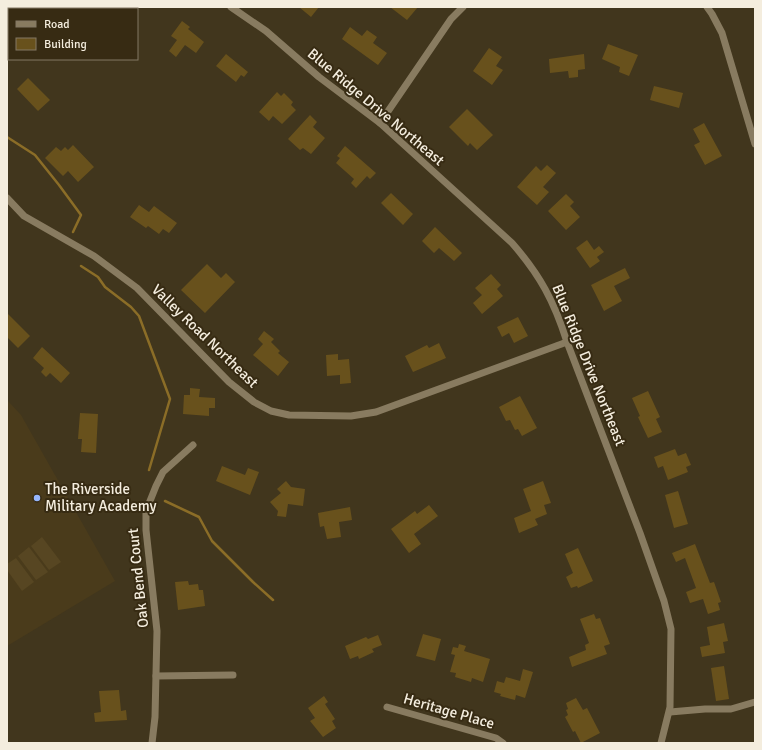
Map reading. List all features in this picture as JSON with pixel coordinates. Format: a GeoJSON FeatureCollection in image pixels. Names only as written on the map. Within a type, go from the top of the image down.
{"type":"FeatureCollection","features":[{"type":"Feature","properties":{"kind":"street","name":"Blue Ridge Drive Northeast"},"geometry":{"type":"LineString","coordinates":[[231,7],[266,31],[319,77],[380,123],[512,243],[530,263],[545,286],[560,318],[567,342],[640,533],[668,615],[671,629],[670,712],[661,743]]}},
{"type":"Feature","properties":{"kind":"street"},"geometry":{"type":"LineString","coordinates":[[380,123],[452,19],[463,7]]}},
{"type":"Feature","properties":{"kind":"street"},"geometry":{"type":"LineString","coordinates":[[707,7],[722,33],[755,144]]}},
{"type":"Feature","properties":{"kind":"street","name":"Valley Road Northeast"},"geometry":{"type":"LineString","coordinates":[[7,198],[24,216],[94,256],[137,288],[229,382],[254,402],[271,411],[289,415],[351,416],[376,412],[567,342]]}},
{"type":"Feature","properties":{"kind":"street","name":"Oak Bend Court"},"geometry":{"type":"LineString","coordinates":[[152,743],[155,717],[157,631],[146,530],[146,511],[163,472],[193,445]]}},
{"type":"Feature","properties":{"kind":"street"},"geometry":{"type":"LineString","coordinates":[[156,676],[233,675]]}},
{"type":"Feature","properties":{"kind":"street"},"geometry":{"type":"LineString","coordinates":[[670,712],[704,709],[731,709],[755,702]]}},
{"type":"Feature","properties":{"kind":"street","name":"Heritage Place"},"geometry":{"type":"LineString","coordinates":[[387,707],[496,738],[503,743]]}},
{"type":"Feature","properties":{"kind":"shaded area","name":"The Riverside Military Academy"},"geometry":{"type":"Polygon","coordinates":[[[7,400],[21,415],[115,581],[7,646],[7,400]]]}},
{"type":"Feature","properties":{"kind":"shaded area"},"geometry":{"type":"Polygon","coordinates":[[[42,537],[61,562],[49,570],[31,546],[42,537]]]}},
{"type":"Feature","properties":{"kind":"shaded area"},"geometry":{"type":"Polygon","coordinates":[[[29,547],[48,572],[36,580],[18,556],[29,547]]]}},
{"type":"Feature","properties":{"kind":"shaded area"},"geometry":{"type":"Polygon","coordinates":[[[16,558],[34,582],[22,591],[7,570],[7,564],[16,558]]]}},
{"type":"Feature","properties":{"kind":"building"},"geometry":{"type":"Polygon","coordinates":[[[299,7],[319,7],[311,17],[299,7]]]}},
{"type":"Feature","properties":{"kind":"building"},"geometry":{"type":"Polygon","coordinates":[[[390,7],[418,7],[407,20],[390,7]]]}},
{"type":"Feature","properties":{"kind":"building"},"geometry":{"type":"Polygon","coordinates":[[[182,21],[190,27],[188,29],[204,42],[196,53],[185,45],[176,57],[169,51],[177,40],[171,36],[182,21]]]}},
{"type":"Feature","properties":{"kind":"building"},"geometry":{"type":"Polygon","coordinates":[[[350,27],[362,36],[367,30],[377,37],[373,43],[387,53],[378,65],[342,39],[350,27]]]}},
{"type":"Feature","properties":{"kind":"building"},"geometry":{"type":"Polygon","coordinates":[[[608,44],[638,55],[629,76],[619,72],[620,67],[602,59],[608,44]]]}},
{"type":"Feature","properties":{"kind":"building"},"geometry":{"type":"Polygon","coordinates":[[[489,48],[502,57],[496,66],[503,70],[492,85],[473,71],[489,48]]]}},
{"type":"Feature","properties":{"kind":"building"},"geometry":{"type":"Polygon","coordinates":[[[226,54],[248,72],[244,77],[241,75],[236,82],[216,66],[226,54]]]}},
{"type":"Feature","properties":{"kind":"building"},"geometry":{"type":"Polygon","coordinates":[[[584,54],[585,69],[578,70],[578,77],[569,78],[568,71],[550,73],[549,59],[584,54]]]}},
{"type":"Feature","properties":{"kind":"building"},"geometry":{"type":"Polygon","coordinates":[[[28,78],[50,100],[38,111],[17,89],[28,78]]]}},
{"type":"Feature","properties":{"kind":"building"},"geometry":{"type":"Polygon","coordinates":[[[654,86],[683,93],[679,108],[650,100],[654,86]]]}},
{"type":"Feature","properties":{"kind":"building"},"geometry":{"type":"Polygon","coordinates":[[[277,92],[281,96],[284,93],[293,102],[291,105],[296,110],[282,124],[273,116],[269,121],[259,112],[277,92]]]}},
{"type":"Feature","properties":{"kind":"building"},"geometry":{"type":"Polygon","coordinates":[[[467,109],[493,135],[477,150],[470,143],[468,146],[449,127],[467,109]]]}},
{"type":"Feature","properties":{"kind":"building"},"geometry":{"type":"Polygon","coordinates":[[[310,115],[317,122],[313,127],[325,138],[311,154],[303,148],[300,150],[288,139],[310,115]]]}},
{"type":"Feature","properties":{"kind":"building"},"geometry":{"type":"Polygon","coordinates":[[[704,123],[722,156],[705,165],[694,145],[700,142],[693,129],[704,123]]]}},
{"type":"Feature","properties":{"kind":"building"},"geometry":{"type":"Polygon","coordinates":[[[73,145],[94,167],[78,182],[68,171],[63,176],[45,158],[56,147],[61,151],[65,147],[68,150],[73,145]]]}},
{"type":"Feature","properties":{"kind":"building"},"geometry":{"type":"Polygon","coordinates":[[[345,146],[376,173],[370,179],[367,176],[356,188],[351,183],[354,179],[336,163],[340,158],[337,156],[345,146]]]}},
{"type":"Feature","properties":{"kind":"building"},"geometry":{"type":"Polygon","coordinates":[[[547,165],[556,173],[543,187],[549,192],[537,205],[517,187],[536,166],[541,171],[547,165]]]}},
{"type":"Feature","properties":{"kind":"building"},"geometry":{"type":"Polygon","coordinates":[[[391,193],[413,214],[403,225],[381,203],[391,193]]]}},
{"type":"Feature","properties":{"kind":"building"},"geometry":{"type":"Polygon","coordinates":[[[566,194],[574,202],[570,206],[580,217],[566,230],[548,211],[566,194]]]}},
{"type":"Feature","properties":{"kind":"building"},"geometry":{"type":"Polygon","coordinates":[[[139,205],[149,212],[154,206],[177,223],[169,233],[163,229],[159,234],[148,226],[146,228],[130,217],[139,205]]]}},
{"type":"Feature","properties":{"kind":"building"},"geometry":{"type":"Polygon","coordinates":[[[435,227],[462,253],[454,261],[439,248],[434,253],[422,241],[435,227]]]}},
{"type":"Feature","properties":{"kind":"building"},"geometry":{"type":"Polygon","coordinates":[[[587,240],[594,250],[599,246],[604,252],[597,257],[600,261],[590,268],[576,248],[587,240]]]}},
{"type":"Feature","properties":{"kind":"building"},"geometry":{"type":"Polygon","coordinates":[[[207,264],[221,278],[226,273],[235,282],[205,313],[181,290],[207,264]]]}},
{"type":"Feature","properties":{"kind":"building"},"geometry":{"type":"Polygon","coordinates":[[[625,268],[630,278],[614,286],[622,301],[604,311],[591,285],[625,268]]]}},
{"type":"Feature","properties":{"kind":"building"},"geometry":{"type":"Polygon","coordinates":[[[491,274],[501,285],[497,289],[503,296],[482,314],[473,303],[482,295],[475,288],[491,274]]]}},
{"type":"Feature","properties":{"kind":"building"},"geometry":{"type":"Polygon","coordinates":[[[7,313],[30,336],[18,348],[7,337],[7,313]]]}},
{"type":"Feature","properties":{"kind":"building"},"geometry":{"type":"Polygon","coordinates":[[[518,317],[528,336],[514,343],[509,333],[502,337],[497,327],[518,317]]]}},
{"type":"Feature","properties":{"kind":"building"},"geometry":{"type":"Polygon","coordinates":[[[264,331],[274,339],[271,342],[280,351],[278,353],[289,362],[278,376],[253,355],[263,344],[258,339],[264,331]]]}},
{"type":"Feature","properties":{"kind":"building"},"geometry":{"type":"Polygon","coordinates":[[[439,343],[446,358],[413,372],[405,356],[427,345],[429,348],[439,343]]]}},
{"type":"Feature","properties":{"kind":"building"},"geometry":{"type":"Polygon","coordinates":[[[42,347],[70,373],[61,383],[50,373],[46,377],[41,372],[44,368],[33,358],[42,347]]]}},
{"type":"Feature","properties":{"kind":"building"},"geometry":{"type":"Polygon","coordinates":[[[338,354],[338,360],[349,359],[351,383],[340,384],[340,375],[327,376],[326,355],[338,354]]]}},
{"type":"Feature","properties":{"kind":"building"},"geometry":{"type":"Polygon","coordinates":[[[190,388],[200,389],[199,397],[215,398],[215,408],[209,408],[209,416],[183,414],[184,395],[190,395],[190,388]]]}},
{"type":"Feature","properties":{"kind":"building"},"geometry":{"type":"Polygon","coordinates":[[[648,391],[660,417],[656,419],[662,432],[648,438],[638,417],[640,416],[632,398],[648,391]]]}},
{"type":"Feature","properties":{"kind":"building"},"geometry":{"type":"Polygon","coordinates":[[[520,396],[537,428],[522,436],[518,429],[515,430],[510,420],[506,421],[499,407],[520,396]]]}},
{"type":"Feature","properties":{"kind":"building"},"geometry":{"type":"Polygon","coordinates":[[[80,413],[98,414],[96,453],[81,452],[82,439],[78,439],[80,413]]]}},
{"type":"Feature","properties":{"kind":"building"},"geometry":{"type":"Polygon","coordinates":[[[675,449],[678,456],[686,453],[691,465],[686,467],[688,472],[668,480],[663,466],[658,468],[654,457],[675,449]]]}},
{"type":"Feature","properties":{"kind":"building"},"geometry":{"type":"Polygon","coordinates":[[[222,466],[245,475],[248,468],[259,472],[250,495],[216,481],[222,466]]]}},
{"type":"Feature","properties":{"kind":"building"},"geometry":{"type":"Polygon","coordinates":[[[286,481],[291,487],[305,489],[303,506],[288,504],[286,517],[277,516],[278,511],[270,502],[281,493],[277,489],[286,481]]]}},
{"type":"Feature","properties":{"kind":"building"},"geometry":{"type":"Polygon","coordinates":[[[543,481],[551,503],[544,505],[547,514],[535,519],[538,525],[519,533],[514,518],[531,511],[523,489],[543,481]]]}},
{"type":"Feature","properties":{"kind":"building"},"geometry":{"type":"Polygon","coordinates":[[[678,491],[688,524],[674,528],[665,495],[678,491]]]}},
{"type":"Feature","properties":{"kind":"building"},"geometry":{"type":"Polygon","coordinates":[[[429,505],[438,516],[414,534],[421,544],[409,553],[391,529],[415,511],[417,514],[429,505]]]}},
{"type":"Feature","properties":{"kind":"building"},"geometry":{"type":"Polygon","coordinates":[[[350,507],[352,520],[339,522],[341,537],[327,539],[324,526],[320,527],[318,513],[350,507]]]}},
{"type":"Feature","properties":{"kind":"building"},"geometry":{"type":"Polygon","coordinates":[[[695,544],[710,583],[714,582],[721,602],[718,603],[720,610],[708,614],[703,599],[690,603],[686,592],[696,588],[685,558],[676,562],[672,553],[695,544]]]}},
{"type":"Feature","properties":{"kind":"building"},"geometry":{"type":"Polygon","coordinates":[[[578,548],[593,581],[578,588],[577,586],[571,588],[566,577],[573,573],[565,554],[578,548]]]}},
{"type":"Feature","properties":{"kind":"building"},"geometry":{"type":"Polygon","coordinates":[[[188,581],[189,585],[198,584],[199,590],[203,590],[205,606],[178,610],[175,582],[188,581]]]}},
{"type":"Feature","properties":{"kind":"building"},"geometry":{"type":"Polygon","coordinates":[[[594,614],[596,619],[600,618],[610,644],[604,646],[607,654],[572,667],[569,657],[586,650],[585,645],[589,643],[580,619],[594,614]]]}},
{"type":"Feature","properties":{"kind":"building"},"geometry":{"type":"Polygon","coordinates":[[[724,623],[728,641],[723,642],[725,653],[702,657],[700,647],[710,645],[707,627],[724,623]]]}},
{"type":"Feature","properties":{"kind":"building"},"geometry":{"type":"Polygon","coordinates":[[[423,634],[441,639],[435,661],[416,656],[423,634]]]}},
{"type":"Feature","properties":{"kind":"building"},"geometry":{"type":"Polygon","coordinates":[[[378,635],[382,645],[372,649],[374,652],[359,659],[358,656],[350,659],[345,646],[366,637],[368,639],[378,635]]]}},
{"type":"Feature","properties":{"kind":"building"},"geometry":{"type":"Polygon","coordinates":[[[459,644],[466,646],[464,651],[490,659],[483,682],[472,678],[471,682],[455,677],[456,673],[450,672],[455,655],[451,654],[453,647],[458,648],[459,644]]]}},
{"type":"Feature","properties":{"kind":"building"},"geometry":{"type":"Polygon","coordinates":[[[724,666],[729,699],[716,701],[711,668],[724,666]]]}},
{"type":"Feature","properties":{"kind":"building"},"geometry":{"type":"Polygon","coordinates":[[[523,669],[533,672],[525,698],[516,695],[515,700],[500,696],[501,694],[494,692],[497,681],[504,683],[506,677],[520,681],[523,669]]]}},
{"type":"Feature","properties":{"kind":"building"},"geometry":{"type":"Polygon","coordinates":[[[119,690],[121,711],[126,710],[127,720],[95,722],[94,713],[101,712],[99,691],[119,690]]]}},
{"type":"Feature","properties":{"kind":"building"},"geometry":{"type":"Polygon","coordinates":[[[324,696],[328,702],[325,704],[335,719],[332,721],[336,728],[323,737],[310,721],[315,718],[308,708],[324,696]]]}},
{"type":"Feature","properties":{"kind":"building"},"geometry":{"type":"Polygon","coordinates":[[[576,698],[583,710],[587,708],[600,733],[581,743],[565,717],[568,715],[566,703],[576,698]]]}},
{"type":"Feature","properties":{"kind":"waterway"},"geometry":{"type":"LineString","coordinates":[[7,137],[35,155],[81,215],[73,232]]}},
{"type":"Feature","properties":{"kind":"waterway"},"geometry":{"type":"LineString","coordinates":[[81,266],[98,277],[105,287],[131,307],[139,316],[170,399],[149,470]]}},
{"type":"Feature","properties":{"kind":"waterway"},"geometry":{"type":"LineString","coordinates":[[165,501],[199,517],[212,541],[273,600]]}},
{"type":"Feature","properties":{"kind":"place","name":"The Riverside Military Academy"},"geometry":{"type":"Point","coordinates":[37,498]}}]}
